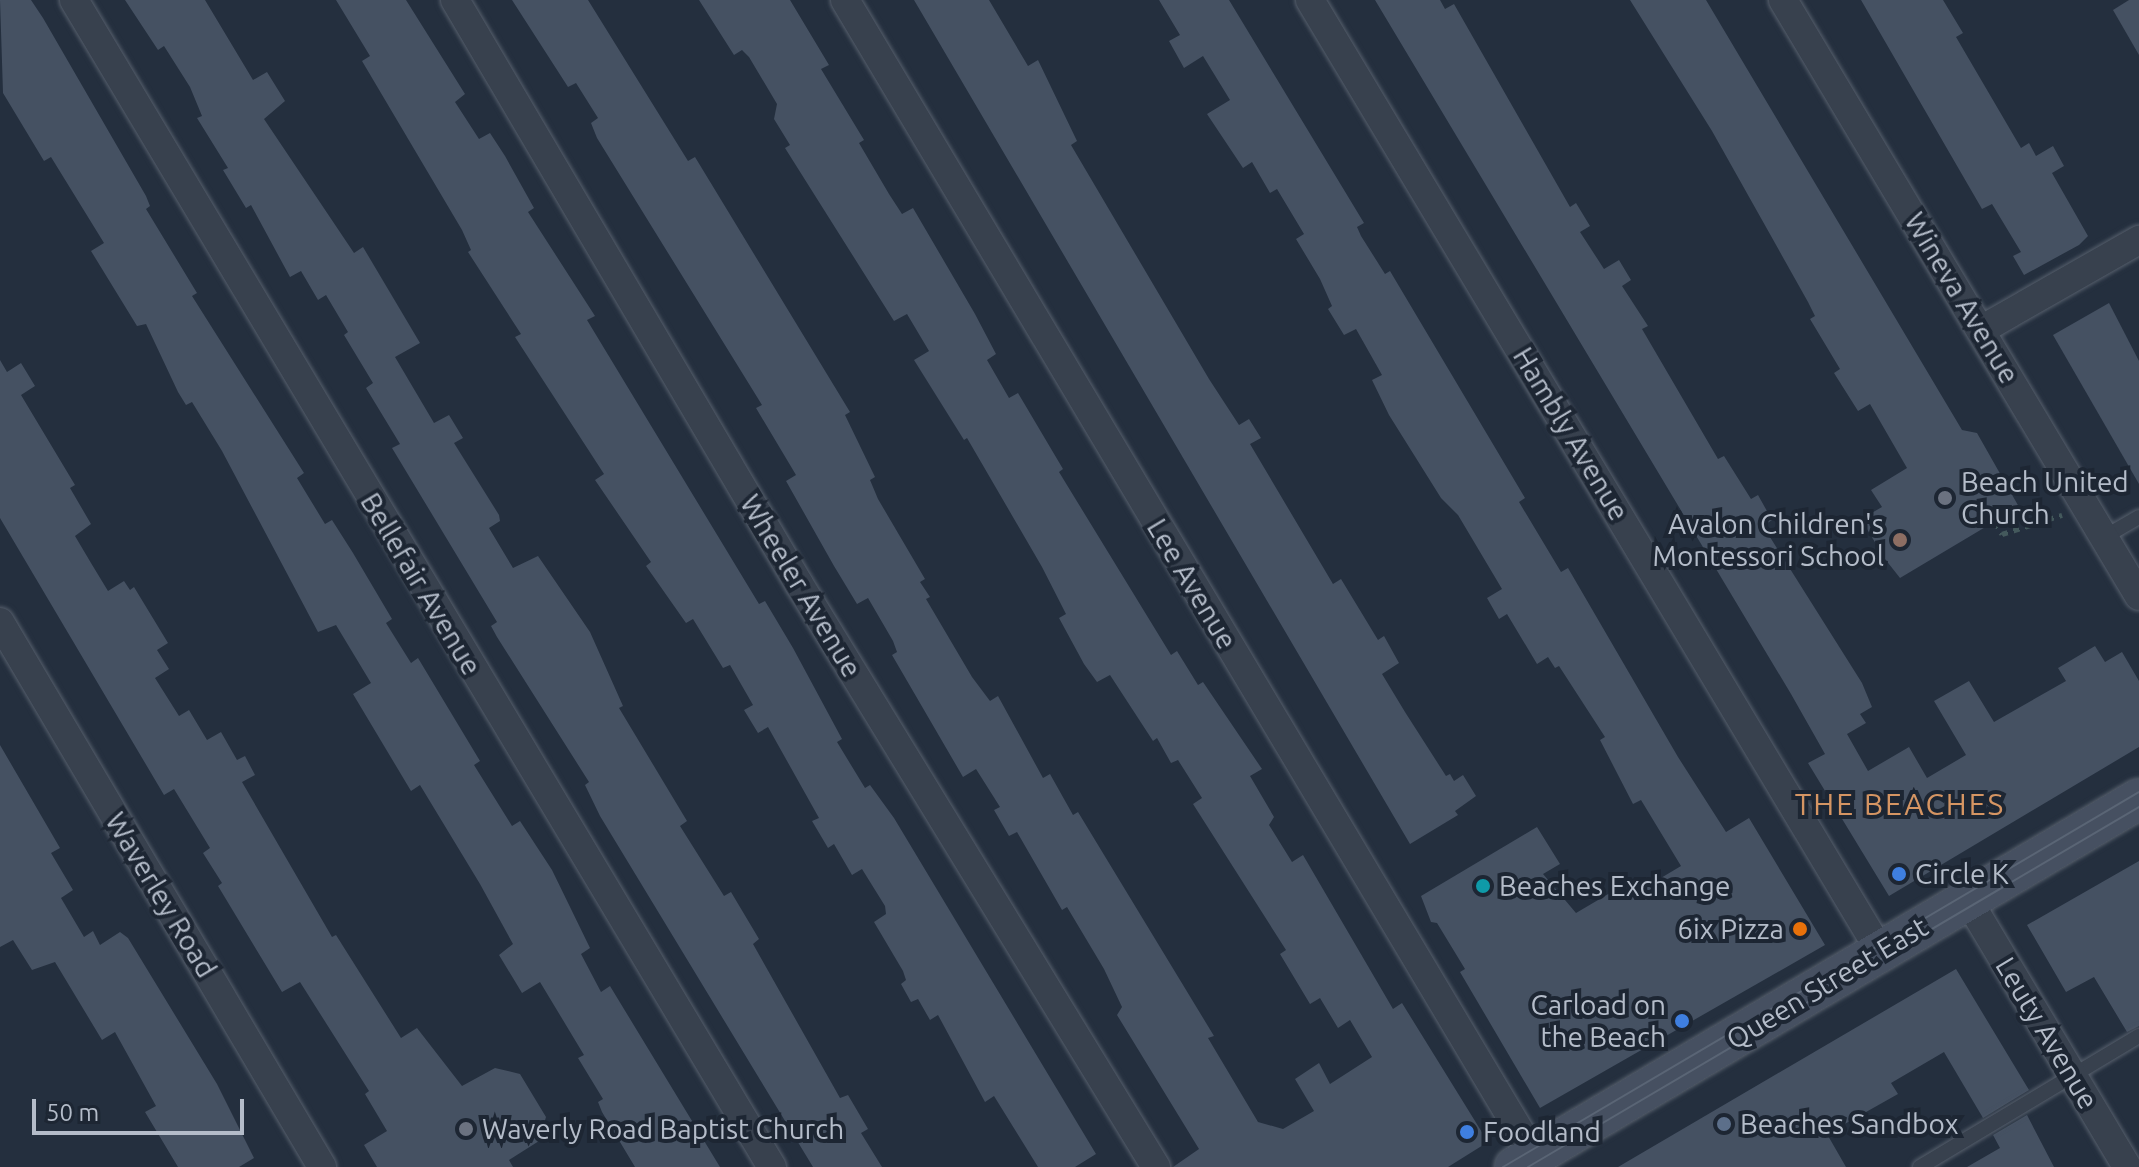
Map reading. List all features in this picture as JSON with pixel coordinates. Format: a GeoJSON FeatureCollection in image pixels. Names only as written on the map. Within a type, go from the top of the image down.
{"type":"FeatureCollection","features":[{"type":"Feature","properties":{"kind":"main road","name":"Queen Street East"},"geometry":{"type":"LineString","coordinates":[[1530,1163],[1880,951],[2139,799]]}},
{"type":"Feature","properties":{"kind":"street","name":"Bellefair Avenue"},"geometry":{"type":"LineString","coordinates":[[74,0],[772,1167]]}},
{"type":"Feature","properties":{"kind":"street","name":"Wheeler Avenue"},"geometry":{"type":"LineString","coordinates":[[455,0],[799,584],[1156,1167]]}},
{"type":"Feature","properties":{"kind":"street","name":"Lee Avenue"},"geometry":{"type":"LineString","coordinates":[[845,0],[1530,1163]]}},
{"type":"Feature","properties":{"kind":"street","name":"Hambly Avenue"},"geometry":{"type":"LineString","coordinates":[[1310,0],[1880,951]]}},
{"type":"Feature","properties":{"kind":"street","name":"Wineva Avenue"},"geometry":{"type":"LineString","coordinates":[[1783,0],[2106,536],[2139,596]]}},
{"type":"Feature","properties":{"kind":"street"},"geometry":{"type":"LineString","coordinates":[[1981,330],[2139,240]]}},
{"type":"Feature","properties":{"kind":"street","name":"Waverley Road"},"geometry":{"type":"LineString","coordinates":[[0,622],[322,1167]]}},
{"type":"Feature","properties":{"kind":"street","name":"Leuty Avenue"},"geometry":{"type":"LineString","coordinates":[[1968,900],[2127,1167]]}},
{"type":"Feature","properties":{"kind":"lane"},"geometry":{"type":"LineString","coordinates":[[2106,536],[2139,517]]}},
{"type":"Feature","properties":{"kind":"lane"},"geometry":{"type":"LineString","coordinates":[[1920,1167],[2139,1036]]}},
{"type":"Feature","properties":{"kind":"path"},"geometry":{"type":"LineString","coordinates":[[1995,522],[2002,534],[2067,514]]}},
{"type":"Feature","properties":{"kind":"building"},"geometry":{"type":"Polygon","coordinates":[[[0,0],[31,0],[43,18],[146,196],[150,206],[146,209],[197,293],[192,296],[304,473],[297,478],[325,524],[332,520],[353,553],[392,619],[386,623],[411,663],[418,658],[480,761],[474,765],[512,826],[520,821],[552,870],[590,948],[581,954],[601,992],[610,986],[720,1167],[635,1167],[602,1112],[598,1102],[603,1099],[578,1058],[584,1055],[540,982],[522,993],[499,955],[513,944],[480,884],[420,785],[411,791],[353,694],[371,683],[336,625],[318,632],[222,451],[192,402],[186,405],[178,392],[146,324],[137,326],[91,251],[104,243],[51,157],[44,161],[3,93],[0,0]]]}},
{"type":"Feature","properties":{"kind":"building"},"geometry":{"type":"Polygon","coordinates":[[[125,0],[205,0],[253,80],[267,72],[285,101],[264,119],[354,253],[363,247],[420,343],[395,357],[434,423],[449,415],[463,438],[454,443],[499,515],[500,521],[489,528],[513,568],[538,556],[590,632],[623,706],[619,708],[687,821],[680,826],[724,896],[731,892],[759,939],[753,944],[840,1098],[848,1095],[868,1129],[861,1133],[882,1167],[813,1167],[600,816],[585,785],[589,782],[497,637],[491,626],[497,622],[392,448],[400,444],[366,388],[373,383],[344,335],[348,332],[326,295],[318,300],[301,271],[290,277],[251,205],[246,208],[223,170],[228,168],[197,118],[202,116],[190,87],[164,46],[158,50],[125,0]]]}},
{"type":"Feature","properties":{"kind":"building"},"geometry":{"type":"Polygon","coordinates":[[[336,0],[406,0],[465,94],[455,102],[479,139],[490,133],[505,156],[534,208],[528,212],[595,316],[587,320],[759,604],[765,601],[793,648],[842,739],[837,742],[865,788],[870,785],[894,818],[1096,1154],[1075,1167],[1038,1167],[994,1096],[985,1102],[938,1015],[930,1020],[918,999],[911,1002],[901,984],[906,980],[903,971],[874,922],[886,914],[885,906],[862,869],[852,875],[834,844],[828,848],[812,821],[819,818],[768,727],[758,733],[744,710],[753,705],[730,665],[723,668],[693,619],[686,623],[646,566],[651,562],[595,480],[604,474],[515,337],[521,334],[468,252],[471,250],[462,230],[362,61],[370,56],[336,0]]]}},
{"type":"Feature","properties":{"kind":"building"},"geometry":{"type":"Polygon","coordinates":[[[512,0],[588,0],[688,161],[695,157],[850,412],[845,415],[875,477],[870,480],[878,499],[925,579],[920,582],[930,597],[926,599],[972,677],[990,701],[998,696],[1043,778],[1050,774],[1073,815],[1078,812],[1214,1036],[1208,1038],[1258,1122],[1283,1129],[1314,1111],[1295,1079],[1319,1063],[1330,1084],[1372,1057],[1350,1020],[1338,1028],[1320,998],[1310,1004],[1280,954],[1286,950],[1193,804],[1202,798],[1178,760],[1171,763],[1157,738],[1153,741],[1110,675],[1097,682],[1084,664],[1059,618],[1066,614],[1042,567],[967,438],[964,440],[914,360],[929,351],[907,314],[894,321],[785,148],[790,145],[774,119],[777,104],[749,57],[742,50],[734,55],[699,0],[790,0],[829,65],[821,69],[864,140],[859,143],[889,194],[902,214],[913,208],[975,314],[996,354],[987,360],[1009,398],[1018,393],[1063,469],[1059,472],[1171,655],[1177,651],[1198,685],[1203,682],[1262,769],[1250,776],[1274,817],[1269,825],[1292,862],[1303,855],[1393,1009],[1402,1003],[1488,1142],[1448,1167],[1173,1167],[1199,1149],[1117,1015],[1122,1007],[1104,969],[1067,907],[1062,910],[1017,832],[1009,836],[994,810],[1000,807],[976,769],[963,777],[892,655],[897,652],[893,641],[868,598],[857,604],[786,481],[796,475],[756,408],[762,405],[597,138],[591,123],[598,118],[576,83],[568,87],[512,0]]]}},
{"type":"Feature","properties":{"kind":"building"},"geometry":{"type":"Polygon","coordinates":[[[914,0],[989,0],[1028,66],[1038,60],[1077,141],[1071,145],[1209,379],[1239,425],[1249,419],[1261,438],[1250,444],[1333,584],[1341,579],[1378,640],[1384,636],[1399,663],[1382,674],[1446,776],[1450,774],[1454,781],[1463,775],[1476,796],[1455,811],[1458,815],[1410,844],[914,0]]]}},
{"type":"Feature","properties":{"kind":"building"},"geometry":{"type":"Polygon","coordinates":[[[1159,0],[1229,0],[1364,223],[1357,227],[1361,236],[1385,274],[1390,271],[1525,498],[1519,502],[1561,572],[1568,568],[1678,757],[1726,832],[1749,818],[1825,945],[1540,1108],[1460,972],[1465,969],[1437,923],[1431,922],[1421,896],[1537,827],[1560,864],[1543,874],[1576,913],[1632,880],[1639,891],[1681,866],[1641,800],[1633,804],[1600,740],[1605,737],[1559,666],[1555,668],[1548,657],[1537,664],[1507,614],[1499,619],[1487,598],[1502,589],[1458,515],[1441,498],[1389,415],[1372,380],[1382,375],[1356,329],[1344,335],[1328,309],[1332,306],[1320,279],[1296,239],[1304,234],[1277,189],[1270,193],[1252,162],[1243,168],[1207,114],[1230,100],[1203,56],[1184,68],[1169,41],[1180,35],[1159,0]]]}},
{"type":"Feature","properties":{"kind":"building"},"geometry":{"type":"Polygon","coordinates":[[[1375,0],[1440,0],[1445,9],[1454,4],[1570,207],[1576,203],[1590,226],[1580,232],[1604,269],[1619,260],[1631,280],[1622,286],[1648,326],[1642,329],[1718,459],[1724,456],[1751,499],[1758,495],[1772,520],[1763,526],[1862,683],[1872,707],[1860,714],[1866,723],[1847,734],[1868,771],[1909,747],[1927,778],[1966,755],[1934,701],[1969,681],[1994,722],[2066,681],[2058,668],[2095,646],[2105,662],[2122,652],[2139,681],[2139,747],[1889,896],[1808,763],[1825,754],[1791,694],[1375,0]]]}},
{"type":"Feature","properties":{"kind":"building"},"geometry":{"type":"Polygon","coordinates":[[[1630,0],[1706,0],[1962,430],[1977,433],[2019,507],[1900,578],[1885,559],[1861,519],[1882,507],[1871,490],[1907,468],[1870,404],[1858,411],[1834,373],[1840,369],[1810,319],[1815,316],[1808,302],[1712,131],[1630,0]]]}},
{"type":"Feature","properties":{"kind":"building"},"geometry":{"type":"Polygon","coordinates":[[[1861,0],[1943,0],[1963,33],[1956,37],[2021,148],[2029,143],[2036,156],[2053,146],[2064,166],[2052,173],[2088,236],[2079,245],[2024,275],[2013,256],[2021,252],[1992,204],[1982,209],[1861,0]]]}},
{"type":"Feature","properties":{"kind":"building"},"geometry":{"type":"Polygon","coordinates":[[[2129,0],[2139,0],[2139,55],[2113,10],[2129,0]]]}},
{"type":"Feature","properties":{"kind":"building"},"geometry":{"type":"Polygon","coordinates":[[[2109,303],[2139,361],[2139,484],[2053,335],[2109,303]]]}},
{"type":"Feature","properties":{"kind":"building"},"geometry":{"type":"Polygon","coordinates":[[[0,360],[7,372],[21,363],[35,386],[21,395],[75,485],[70,488],[91,524],[75,536],[91,563],[108,591],[124,581],[130,590],[134,587],[168,643],[157,650],[169,669],[155,678],[179,716],[189,710],[207,740],[221,732],[237,760],[245,756],[255,775],[242,782],[332,937],[336,935],[401,1038],[417,1028],[462,1086],[495,1068],[520,1074],[546,1117],[539,1141],[509,1160],[513,1167],[377,1167],[364,1145],[387,1131],[365,1094],[369,1091],[300,982],[282,992],[218,886],[222,883],[203,853],[210,848],[174,789],[164,795],[0,518],[0,360]]]}},
{"type":"Feature","properties":{"kind":"building"},"geometry":{"type":"Polygon","coordinates":[[[0,745],[60,848],[51,853],[73,890],[61,898],[84,937],[93,931],[100,945],[120,932],[128,938],[217,1084],[254,1158],[239,1167],[178,1167],[145,1112],[156,1106],[115,1032],[102,1040],[55,962],[32,970],[13,940],[0,947],[0,745]]]}},
{"type":"Feature","properties":{"kind":"building"},"geometry":{"type":"Polygon","coordinates":[[[2139,861],[2139,1026],[2127,1032],[2094,977],[2066,992],[2027,925],[2139,861]]]}},
{"type":"Feature","properties":{"kind":"building"},"geometry":{"type":"Polygon","coordinates":[[[1956,969],[2029,1090],[1983,1118],[1944,1052],[1891,1083],[1898,1094],[1827,1134],[1846,1167],[1618,1167],[1956,969]]]}},
{"type":"Feature","properties":{"kind":"building"},"geometry":{"type":"Polygon","coordinates":[[[2027,1115],[2054,1167],[1967,1167],[2000,1148],[1993,1135],[2027,1115]]]}},
{"type":"Feature","properties":{"kind":"tram line"},"geometry":{"type":"LineString","coordinates":[[1503,1167],[2139,792]]}},
{"type":"Feature","properties":{"kind":"tram line"},"geometry":{"type":"LineString","coordinates":[[1528,1167],[2139,807]]}},
{"type":"Feature","properties":{"kind":"place","name":"Beach United Church"},"geometry":{"type":"Point","coordinates":[1945,498]}},
{"type":"Feature","properties":{"kind":"place","name":"Avalon Children's Montessori School"},"geometry":{"type":"Point","coordinates":[1900,540]}},
{"type":"Feature","properties":{"kind":"place","name":"Circle K"},"geometry":{"type":"Point","coordinates":[1899,874]}},
{"type":"Feature","properties":{"kind":"place","name":"Beaches Exchange"},"geometry":{"type":"Point","coordinates":[1483,886]}},
{"type":"Feature","properties":{"kind":"place","name":"6ix Pizza"},"geometry":{"type":"Point","coordinates":[1800,929]}},
{"type":"Feature","properties":{"kind":"place","name":"Carload on the Beach"},"geometry":{"type":"Point","coordinates":[1682,1021]}},
{"type":"Feature","properties":{"kind":"place","name":"Beaches Sandbox"},"geometry":{"type":"Point","coordinates":[1724,1124]}},
{"type":"Feature","properties":{"kind":"place","name":"Waverly Road Baptist Church"},"geometry":{"type":"Point","coordinates":[466,1129]}},
{"type":"Feature","properties":{"kind":"place","name":"Foodland"},"geometry":{"type":"Point","coordinates":[1467,1132]}},
{"type":"Feature","properties":{"kind":"district","name":"THE BEACHES"},"geometry":{"type":"Point","coordinates":[1900,804]}}]}
